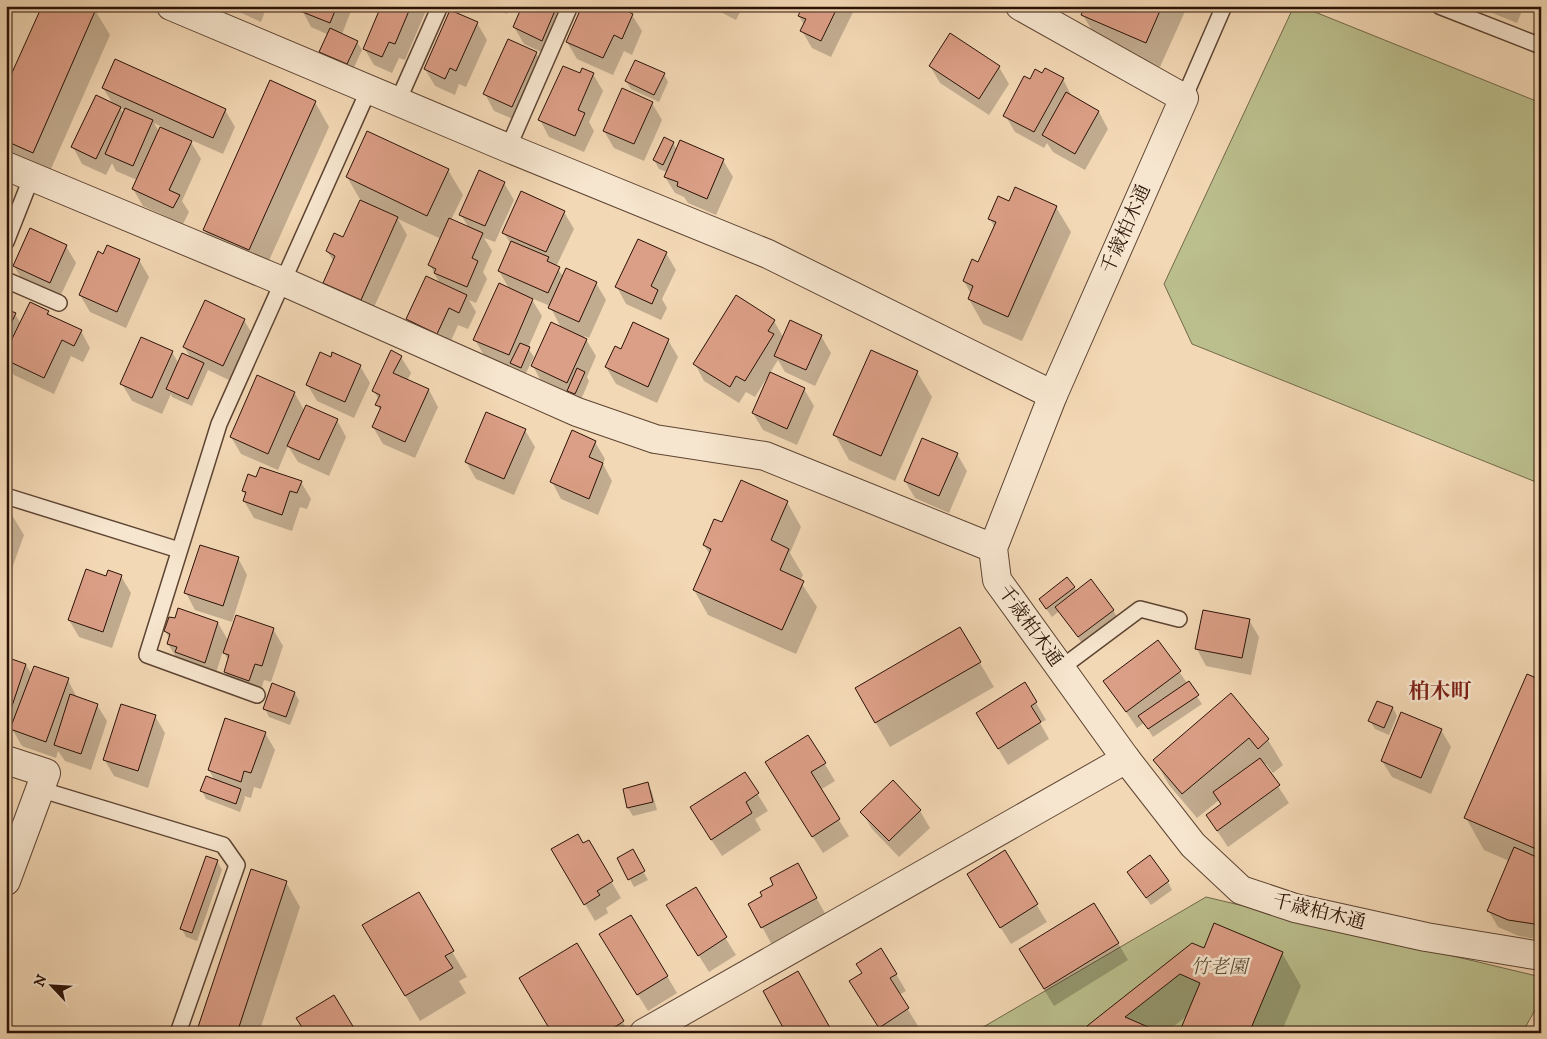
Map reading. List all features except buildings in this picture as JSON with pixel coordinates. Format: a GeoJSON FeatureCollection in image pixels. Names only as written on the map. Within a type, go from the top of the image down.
{"type":"FeatureCollection","features":[{"type":"Feature","properties":{"kind":"street"},"geometry":{"type":"LineString","coordinates":[[1020,6],[1184,98]]}},
{"type":"Feature","properties":{"kind":"street"},"geometry":{"type":"LineString","coordinates":[[186,9],[508,148],[768,254],[1053,396]]}},
{"type":"Feature","properties":{"kind":"street","name":"千歳柏木通"},"geometry":{"type":"LineString","coordinates":[[1184,98],[1053,396],[994,548],[997,580],[1126,758],[1194,845],[1241,890],[1295,908],[1426,937],[1541,956]]}},
{"type":"Feature","properties":{"kind":"street"},"geometry":{"type":"LineString","coordinates":[[6,166],[282,281],[577,412],[655,439],[765,456],[994,548]]}},
{"type":"Feature","properties":{"kind":"street"},"geometry":{"type":"LineString","coordinates":[[644,1033],[1126,758]]}},
{"type":"Feature","properties":{"kind":"street"},"geometry":{"type":"LineString","coordinates":[[6,760],[46,773],[6,881]]}},
{"type":"Feature","properties":{"kind":"lane"},"geometry":{"type":"LineString","coordinates":[[398,101],[440,6]]}},
{"type":"Feature","properties":{"kind":"lane"},"geometry":{"type":"LineString","coordinates":[[508,148],[570,6]]}},
{"type":"Feature","properties":{"kind":"lane"},"geometry":{"type":"LineString","coordinates":[[1184,98],[1224,6]]}},
{"type":"Feature","properties":{"kind":"lane"},"geometry":{"type":"LineString","coordinates":[[1439,6],[1541,46]]}},
{"type":"Feature","properties":{"kind":"lane"},"geometry":{"type":"LineString","coordinates":[[257,695],[147,655],[219,424],[369,89]]}},
{"type":"Feature","properties":{"kind":"lane"},"geometry":{"type":"LineString","coordinates":[[6,242],[32,176]]}},
{"type":"Feature","properties":{"kind":"lane"},"geometry":{"type":"LineString","coordinates":[[6,280],[59,303]]}},
{"type":"Feature","properties":{"kind":"lane"},"geometry":{"type":"LineString","coordinates":[[9,497],[179,550]]}},
{"type":"Feature","properties":{"kind":"lane"},"geometry":{"type":"LineString","coordinates":[[1061,668],[1140,609],[1179,619]]}},
{"type":"Feature","properties":{"kind":"lane"},"geometry":{"type":"LineString","coordinates":[[40,789],[223,846],[237,865],[178,1033]]}},
{"type":"Feature","properties":{"kind":"green space"},"geometry":{"type":"Polygon","coordinates":[[[1294,6],[1300,6],[1541,103],[1541,484],[1192,344],[1164,284],[1294,6]]]}},
{"type":"Feature","properties":{"kind":"green space","name":"竹老園"},"geometry":{"type":"Polygon","coordinates":[[[1206,897],[1541,977],[1541,999],[1525,1028],[1527,1033],[973,1033],[1206,897]]]}},
{"type":"Feature","properties":{"kind":"district","name":"柏木町"},"geometry":{"type":"Point","coordinates":[1440,692]}}]}
